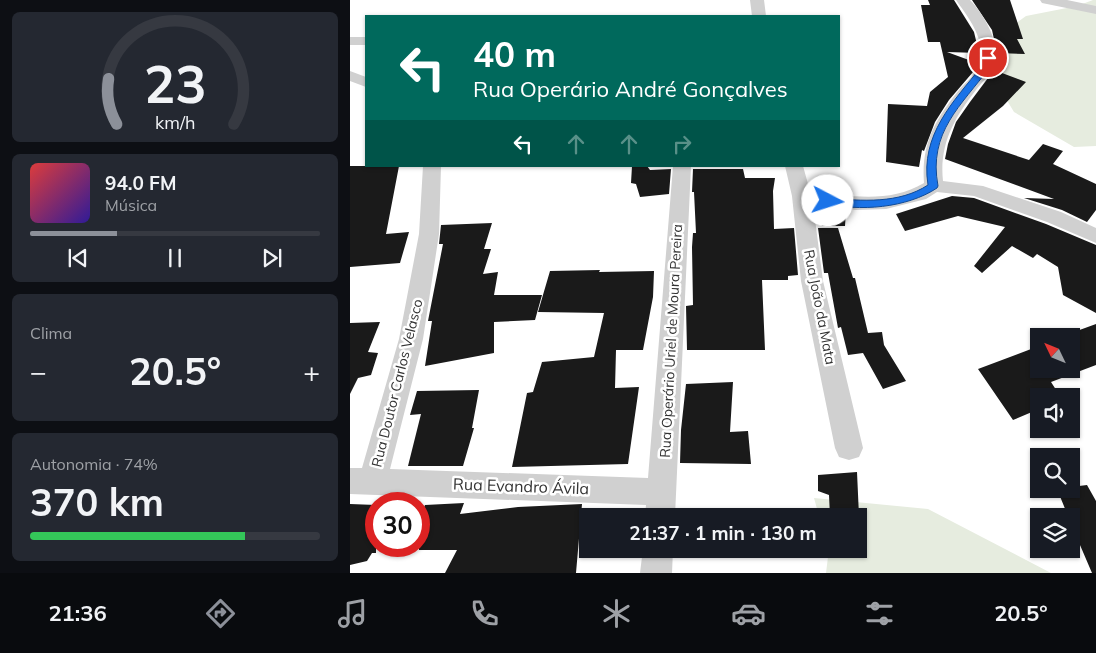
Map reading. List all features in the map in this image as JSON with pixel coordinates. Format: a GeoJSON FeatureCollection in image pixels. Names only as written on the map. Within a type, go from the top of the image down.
{"type":"FeatureCollection","features":[{"type":"Feature","properties":{"kind":"street"},"geometry":{"type":"LineString","coordinates":[[756,0],[759,15]]}},
{"type":"Feature","properties":{"kind":"street"},"geometry":{"type":"LineString","coordinates":[[934,186],[930,169],[932,151],[946,116],[986,67],[988,58],[988,45],[982,28],[974,12],[963,0]]}},
{"type":"Feature","properties":{"kind":"street"},"geometry":{"type":"LineString","coordinates":[[1047,0],[1096,10]]}},
{"type":"Feature","properties":{"kind":"street"},"geometry":{"type":"LineString","coordinates":[[350,41],[365,41]]}},
{"type":"Feature","properties":{"kind":"street"},"geometry":{"type":"LineString","coordinates":[[350,76],[365,82]]}},
{"type":"Feature","properties":{"kind":"street","name":"Rua Doutor Carlos Velasco"},"geometry":{"type":"LineString","coordinates":[[362,481],[411,339],[429,234],[432,167]]}},
{"type":"Feature","properties":{"kind":"street","name":"Rua Operário Uriel de Moura Pereira"},"geometry":{"type":"LineString","coordinates":[[661,504],[682,167]]}},
{"type":"Feature","properties":{"kind":"street","name":"Rua João da Mata"},"geometry":{"type":"LineString","coordinates":[[794,167],[802,196],[812,281],[849,448]]}},
{"type":"Feature","properties":{"kind":"street"},"geometry":{"type":"LineString","coordinates":[[802,196],[856,204],[886,202],[919,195],[934,186],[976,190],[1054,217],[1096,236]]}},
{"type":"Feature","properties":{"kind":"street","name":"Rua Evandro Ávila"},"geometry":{"type":"LineString","coordinates":[[362,481],[661,504]]}},
{"type":"Feature","properties":{"kind":"street"},"geometry":{"type":"LineString","coordinates":[[656,573],[657,558]]}},
{"type":"Feature","properties":{"kind":"shaded area"},"geometry":{"type":"Polygon","coordinates":[[[1096,0],[1096,146],[1074,147],[1014,112],[991,74],[992,41],[1026,16],[1077,6],[1096,0]]]}},
{"type":"Feature","properties":{"kind":"shaded area"},"geometry":{"type":"Polygon","coordinates":[[[814,498],[928,509],[1051,573],[826,573],[828,558],[867,558],[867,508],[817,508],[814,498]]]}},
{"type":"Feature","properties":{"kind":"building"},"geometry":{"type":"Polygon","coordinates":[[[928,0],[954,0],[974,32],[979,53],[947,52],[977,63],[973,72],[949,100],[935,122],[924,151],[922,150],[919,167],[886,162],[888,104],[927,106],[930,92],[948,77],[940,42],[928,42],[921,5],[930,5],[928,0]]]}},
{"type":"Feature","properties":{"kind":"building"},"geometry":{"type":"Polygon","coordinates":[[[972,0],[1010,0],[1023,39],[1017,39],[1025,54],[997,53],[992,30],[972,0]]]}},
{"type":"Feature","properties":{"kind":"building"},"geometry":{"type":"Polygon","coordinates":[[[994,70],[1026,82],[1003,106],[963,138],[1029,160],[1043,144],[1063,151],[1053,164],[1096,184],[1096,210],[1087,222],[1062,210],[1024,198],[1054,199],[945,159],[956,122],[994,70]]]}},
{"type":"Feature","properties":{"kind":"building"},"geometry":{"type":"Polygon","coordinates":[[[350,166],[399,167],[386,234],[409,232],[400,263],[350,267],[350,166]]]}},
{"type":"Feature","properties":{"kind":"building"},"geometry":{"type":"Polygon","coordinates":[[[632,167],[648,167],[650,170],[671,169],[669,194],[640,197],[636,184],[631,183],[632,167]]]}},
{"type":"Feature","properties":{"kind":"building"},"geometry":{"type":"Polygon","coordinates":[[[693,169],[743,169],[745,178],[775,178],[773,191],[774,229],[794,228],[798,275],[788,276],[788,280],[762,280],[765,350],[687,350],[686,306],[693,305],[692,247],[693,233],[696,233],[694,192],[692,192],[693,169]]]}},
{"type":"Feature","properties":{"kind":"building"},"geometry":{"type":"Polygon","coordinates":[[[952,196],[974,198],[1046,224],[1096,245],[1096,313],[1063,295],[1058,267],[1037,254],[1033,258],[1012,246],[982,273],[974,266],[1005,227],[958,216],[905,231],[896,214],[952,196]]]}},
{"type":"Feature","properties":{"kind":"building"},"geometry":{"type":"Polygon","coordinates":[[[815,208],[846,211],[845,226],[822,226],[815,208]]]}},
{"type":"Feature","properties":{"kind":"building"},"geometry":{"type":"Polygon","coordinates":[[[492,223],[484,249],[491,249],[483,274],[498,272],[494,295],[542,295],[535,320],[494,322],[494,353],[425,366],[432,321],[428,321],[443,244],[439,244],[441,225],[492,223]]]}},
{"type":"Feature","properties":{"kind":"building"},"geometry":{"type":"Polygon","coordinates":[[[818,228],[838,228],[853,278],[855,278],[868,333],[882,332],[884,345],[906,381],[883,389],[863,353],[848,355],[841,327],[838,328],[828,273],[824,273],[818,228]]]}},
{"type":"Feature","properties":{"kind":"building"},"geometry":{"type":"Polygon","coordinates":[[[600,270],[599,272],[654,271],[653,297],[643,350],[616,350],[615,388],[639,387],[628,464],[512,467],[527,393],[533,392],[542,362],[594,357],[604,313],[538,312],[550,271],[600,270]]]}},
{"type":"Feature","properties":{"kind":"building"},"geometry":{"type":"Polygon","coordinates":[[[380,322],[368,352],[378,353],[371,375],[358,378],[350,394],[350,323],[380,322]]]}},
{"type":"Feature","properties":{"kind":"building"},"geometry":{"type":"Polygon","coordinates":[[[1096,324],[1096,365],[1080,371],[1080,330],[1096,324]]]}},
{"type":"Feature","properties":{"kind":"building"},"geometry":{"type":"Polygon","coordinates":[[[1030,349],[1030,378],[1062,378],[1051,382],[1055,388],[1030,388],[1030,413],[1013,420],[978,369],[1030,349]]]}},
{"type":"Feature","properties":{"kind":"building"},"geometry":{"type":"Polygon","coordinates":[[[733,382],[730,432],[748,431],[751,464],[680,463],[681,430],[686,384],[733,382]]]}},
{"type":"Feature","properties":{"kind":"building"},"geometry":{"type":"Polygon","coordinates":[[[479,390],[472,428],[474,428],[463,466],[408,466],[421,414],[410,415],[417,391],[479,390]]]}},
{"type":"Feature","properties":{"kind":"building"},"geometry":{"type":"Polygon","coordinates":[[[857,472],[859,508],[830,508],[829,495],[818,491],[818,475],[857,472]]]}},
{"type":"Feature","properties":{"kind":"building"},"geometry":{"type":"Polygon","coordinates":[[[1087,485],[1096,501],[1096,573],[1092,573],[1080,545],[1080,508],[1065,508],[1061,498],[1080,498],[1080,486],[1087,485]]]}},
{"type":"Feature","properties":{"kind":"building"},"geometry":{"type":"Polygon","coordinates":[[[464,503],[460,514],[518,507],[582,504],[582,508],[579,508],[576,573],[445,573],[457,550],[430,550],[430,505],[464,503]]]}},
{"type":"Feature","properties":{"kind":"building"},"geometry":{"type":"Polygon","coordinates":[[[350,504],[365,505],[365,557],[370,557],[367,561],[350,565],[350,504]]]}},
{"type":"Feature","properties":{"kind":"route"},"geometry":{"type":"LineString","coordinates":[[828,201],[856,204],[886,202],[919,195],[934,186],[930,169],[932,151],[946,116],[986,67],[988,58]]}}]}
